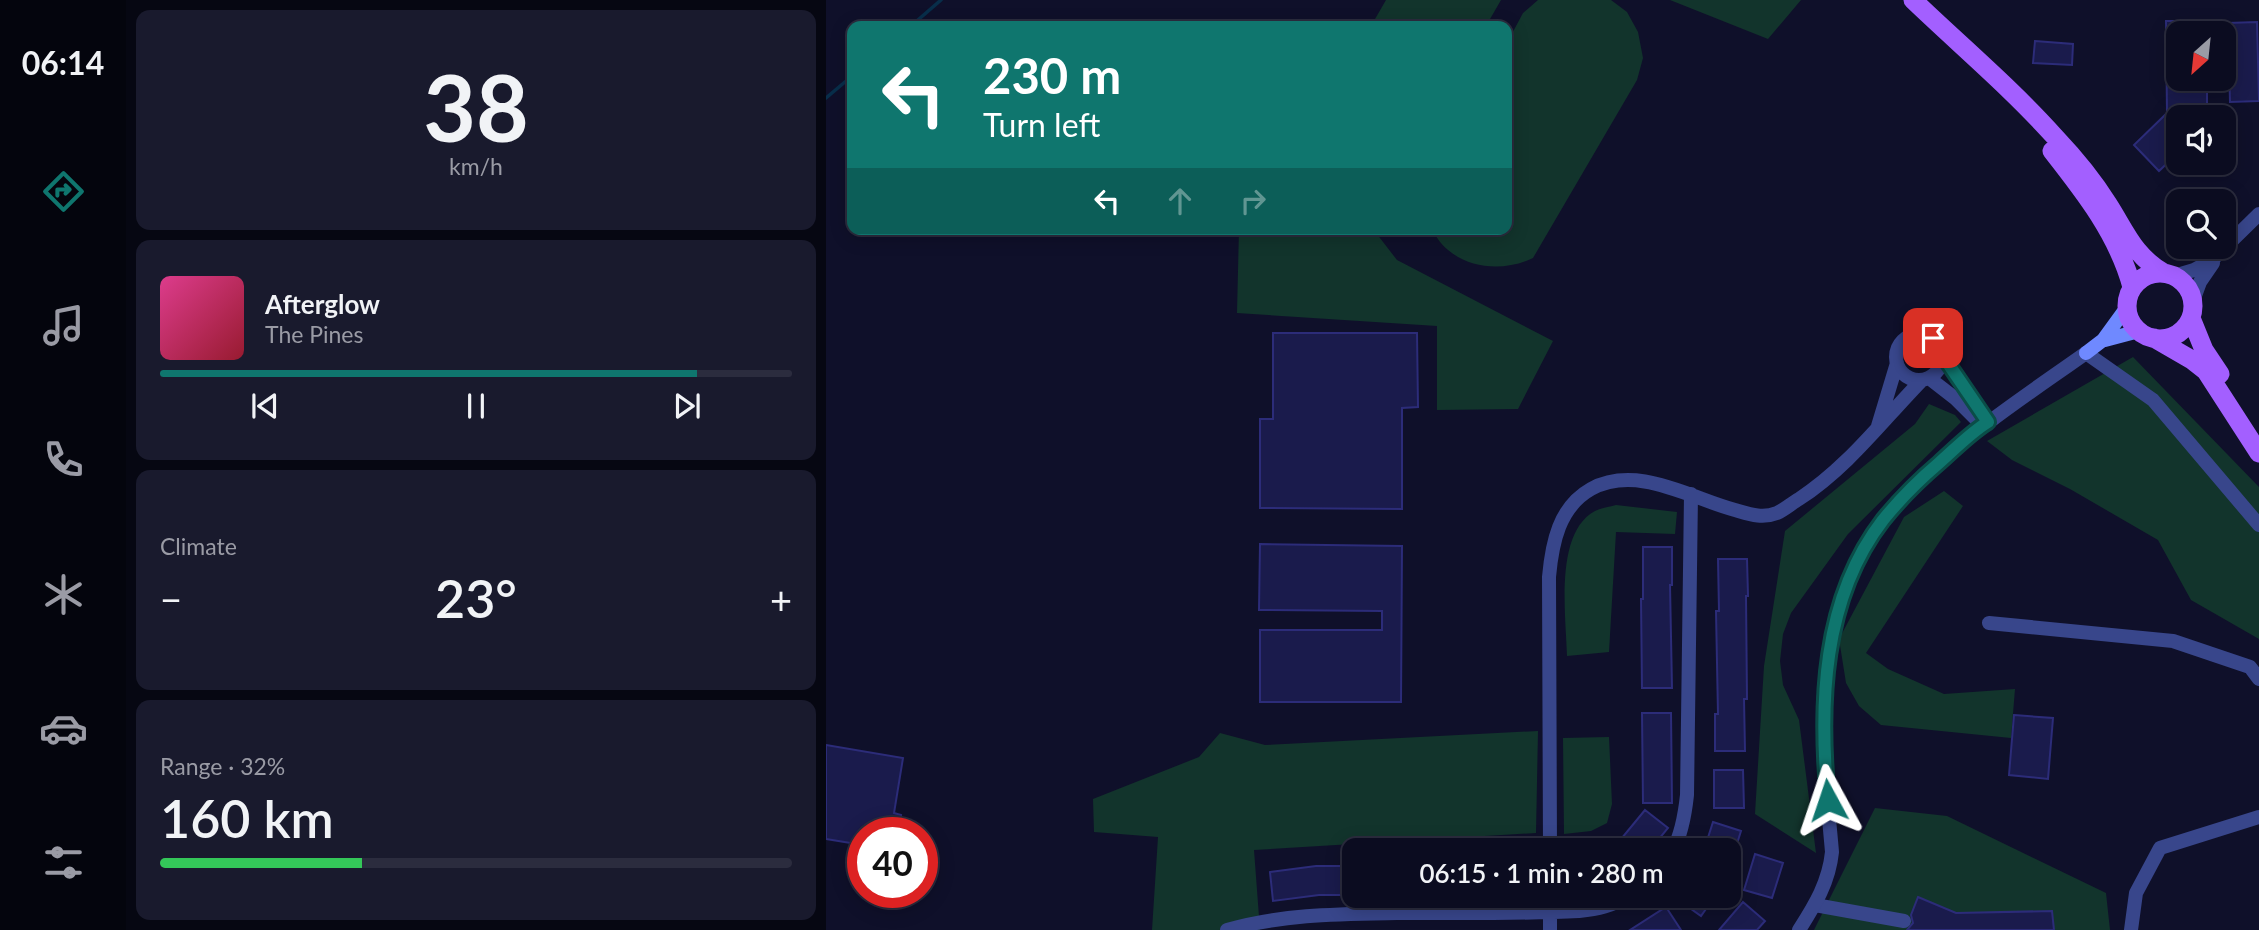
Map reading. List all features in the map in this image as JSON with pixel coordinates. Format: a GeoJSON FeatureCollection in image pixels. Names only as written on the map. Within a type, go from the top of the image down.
{"type":"FeatureCollection","features":[{"type":"Feature","properties":{"kind":"main road"},"geometry":{"type":"LineString","coordinates":[[1913,0],[2056,137],[2108,203],[2144,260],[2186,286],[2204,350],[2259,433]]}},
{"type":"Feature","properties":{"kind":"main road"},"geometry":{"type":"LineString","coordinates":[[1960,44],[2018,109],[2096,210],[2122,257],[2132,287]]}},
{"type":"Feature","properties":{"kind":"main road"},"geometry":{"type":"LineString","coordinates":[[2169,274],[2149,274],[2132,287],[2127,307],[2132,322],[2147,335],[2206,371],[2259,453]]}},
{"type":"Feature","properties":{"kind":"main road"},"geometry":{"type":"LineString","coordinates":[[2086,353],[2103,340],[2127,307]]}},
{"type":"Feature","properties":{"kind":"main road"},"geometry":{"type":"LineString","coordinates":[[2103,340],[2147,335],[2166,339],[2185,328],[2192,310]]}},
{"type":"Feature","properties":{"kind":"street"},"geometry":{"type":"LineString","coordinates":[[2236,237],[2259,216]]}},
{"type":"Feature","properties":{"kind":"street"},"geometry":{"type":"LineString","coordinates":[[2169,274],[2204,266],[2213,259]]}},
{"type":"Feature","properties":{"kind":"street"},"geometry":{"type":"LineString","coordinates":[[2192,310],[2200,282],[2215,259]]}},
{"type":"Feature","properties":{"kind":"street"},"geometry":{"type":"LineString","coordinates":[[1919,333],[1938,342],[1943,356],[1985,424],[1956,399],[1926,379],[1909,378],[1902,373],[1897,363],[1896,351],[1905,338],[1919,333]]}},
{"type":"Feature","properties":{"kind":"street"},"geometry":{"type":"LineString","coordinates":[[1799,930],[1815,905],[1831,868],[1823,748],[1823,705],[1835,625],[1844,593],[1882,521],[1906,494],[1985,424],[2086,353],[2153,400],[2259,525]]}},
{"type":"Feature","properties":{"kind":"street"},"geometry":{"type":"LineString","coordinates":[[1550,838],[1549,576],[1551,555],[1561,522],[1570,506],[1582,494],[1610,481],[1626,480],[1643,481],[1758,517],[1776,513],[1819,486],[1854,454],[1926,379],[1939,369],[1943,356]]}},
{"type":"Feature","properties":{"kind":"street"},"geometry":{"type":"LineString","coordinates":[[1878,428],[1897,363]]}},
{"type":"Feature","properties":{"kind":"street"},"geometry":{"type":"LineString","coordinates":[[1679,838],[1686,794],[1691,495]]}},
{"type":"Feature","properties":{"kind":"street"},"geometry":{"type":"LineString","coordinates":[[1989,623],[2173,641],[2250,667],[2259,679]]}},
{"type":"Feature","properties":{"kind":"street"},"geometry":{"type":"LineString","coordinates":[[2131,930],[2136,892],[2160,848],[2259,817]]}},
{"type":"Feature","properties":{"kind":"street"},"geometry":{"type":"LineString","coordinates":[[1815,905],[1904,920]]}},
{"type":"Feature","properties":{"kind":"street"},"geometry":{"type":"LineString","coordinates":[[1550,908],[1550,930]]}},
{"type":"Feature","properties":{"kind":"street"},"geometry":{"type":"LineString","coordinates":[[1227,930],[1260,921],[1299,916],[1550,912],[1599,908]]}},
{"type":"Feature","properties":{"kind":"green space"},"geometry":{"type":"Polygon","coordinates":[[[1386,0],[1501,0],[1489,21],[1374,21],[1386,0]]]}},
{"type":"Feature","properties":{"kind":"green space"},"geometry":{"type":"Polygon","coordinates":[[[1538,0],[1611,0],[1627,12],[1638,32],[1643,58],[1637,80],[1533,258],[1505,266],[1476,264],[1450,252],[1436,235],[1512,235],[1512,34],[1523,13],[1538,0]]]}},
{"type":"Feature","properties":{"kind":"green space"},"geometry":{"type":"Polygon","coordinates":[[[1670,0],[1801,0],[1768,39],[1670,0]]]}},
{"type":"Feature","properties":{"kind":"green space"},"geometry":{"type":"Polygon","coordinates":[[[1239,235],[1378,235],[1397,260],[1553,341],[1518,409],[1437,410],[1437,326],[1237,313],[1239,235]]]}},
{"type":"Feature","properties":{"kind":"green space"},"geometry":{"type":"Polygon","coordinates":[[[2133,357],[2259,487],[2259,639],[2191,600],[2158,540],[2070,489],[2012,460],[1987,441],[2133,357]]]}},
{"type":"Feature","properties":{"kind":"green space"},"geometry":{"type":"Polygon","coordinates":[[[1929,404],[1955,415],[1961,422],[1848,534],[1791,613],[1783,634],[1780,661],[1783,685],[1799,720],[1816,853],[1755,814],[1764,666],[1785,531],[1915,424],[1929,404]]]}},
{"type":"Feature","properties":{"kind":"green space"},"geometry":{"type":"Polygon","coordinates":[[[1944,491],[1963,506],[1866,653],[1888,669],[1944,694],[2015,689],[2011,738],[1881,725],[1859,706],[1846,683],[1839,639],[1904,517],[1944,491]]]}},
{"type":"Feature","properties":{"kind":"green space"},"geometry":{"type":"Polygon","coordinates":[[[1616,505],[1677,512],[1675,534],[1616,532],[1609,652],[1567,656],[1565,577],[1573,537],[1582,522],[1595,511],[1616,505]]]}},
{"type":"Feature","properties":{"kind":"green space"},"geometry":{"type":"Polygon","coordinates":[[[1538,731],[1536,833],[1453,838],[1342,838],[1342,845],[1254,850],[1260,930],[1152,930],[1158,837],[1094,832],[1093,799],[1199,757],[1220,733],[1265,745],[1538,731]]]}},
{"type":"Feature","properties":{"kind":"green space"},"geometry":{"type":"Polygon","coordinates":[[[1609,737],[1612,804],[1607,823],[1591,831],[1564,834],[1563,738],[1609,737]]]}},
{"type":"Feature","properties":{"kind":"green space"},"geometry":{"type":"Polygon","coordinates":[[[1875,808],[1947,816],[2106,893],[2110,930],[1814,930],[1875,808]]]}},
{"type":"Feature","properties":{"kind":"building"},"geometry":{"type":"Polygon","coordinates":[[[2257,22],[2259,101],[2230,102],[2230,91],[2236,91],[2236,23],[2257,22]]]}},
{"type":"Feature","properties":{"kind":"building"},"geometry":{"type":"Polygon","coordinates":[[[2035,41],[2073,44],[2072,65],[2033,63],[2035,41]]]}},
{"type":"Feature","properties":{"kind":"building"},"geometry":{"type":"Polygon","coordinates":[[[2167,91],[2207,91],[2207,105],[2167,105],[2167,91]]]}},
{"type":"Feature","properties":{"kind":"building"},"geometry":{"type":"Polygon","coordinates":[[[2166,114],[2166,164],[2159,171],[2134,145],[2166,114]]]}},
{"type":"Feature","properties":{"kind":"building"},"geometry":{"type":"Polygon","coordinates":[[[1273,333],[1417,333],[1418,407],[1402,408],[1402,509],[1260,508],[1260,419],[1273,419],[1273,333]]]}},
{"type":"Feature","properties":{"kind":"building"},"geometry":{"type":"Polygon","coordinates":[[[1260,544],[1402,546],[1401,702],[1260,702],[1260,630],[1382,630],[1382,611],[1259,610],[1260,544]]]}},
{"type":"Feature","properties":{"kind":"building"},"geometry":{"type":"Polygon","coordinates":[[[1643,547],[1672,547],[1672,688],[1642,688],[1643,547]]]}},
{"type":"Feature","properties":{"kind":"building"},"geometry":{"type":"Polygon","coordinates":[[[1718,559],[1747,559],[1745,751],[1715,751],[1715,714],[1718,714],[1718,559]]]}},
{"type":"Feature","properties":{"kind":"building"},"geometry":{"type":"Polygon","coordinates":[[[1642,713],[1671,713],[1672,803],[1643,803],[1642,713]]]}},
{"type":"Feature","properties":{"kind":"building"},"geometry":{"type":"Polygon","coordinates":[[[2014,715],[2053,718],[2048,779],[2009,775],[2014,715]]]}},
{"type":"Feature","properties":{"kind":"building"},"geometry":{"type":"Polygon","coordinates":[[[826,745],[903,758],[894,813],[901,817],[847,817],[847,842],[826,839],[826,745]]]}},
{"type":"Feature","properties":{"kind":"building"},"geometry":{"type":"Polygon","coordinates":[[[1714,770],[1743,770],[1744,808],[1714,808],[1714,770]]]}},
{"type":"Feature","properties":{"kind":"building"},"geometry":{"type":"Polygon","coordinates":[[[1645,810],[1668,828],[1660,838],[1622,838],[1645,810]]]}},
{"type":"Feature","properties":{"kind":"building"},"geometry":{"type":"Polygon","coordinates":[[[1713,822],[1741,831],[1739,838],[1708,838],[1713,822]]]}},
{"type":"Feature","properties":{"kind":"building"},"geometry":{"type":"Polygon","coordinates":[[[1755,854],[1783,863],[1772,898],[1744,890],[1755,854]]]}},
{"type":"Feature","properties":{"kind":"building"},"geometry":{"type":"Polygon","coordinates":[[[1316,866],[1342,866],[1342,895],[1273,901],[1270,872],[1316,866]]]}},
{"type":"Feature","properties":{"kind":"building"},"geometry":{"type":"Polygon","coordinates":[[[1918,897],[1956,913],[2052,911],[2054,930],[1907,930],[1913,923],[1911,915],[1918,897]]]}},
{"type":"Feature","properties":{"kind":"building"},"geometry":{"type":"Polygon","coordinates":[[[1743,902],[1765,921],[1757,930],[1719,930],[1738,908],[1741,908],[1743,902]]]}},
{"type":"Feature","properties":{"kind":"building"},"geometry":{"type":"Polygon","coordinates":[[[1667,908],[1681,930],[1630,930],[1667,908]]]}},
{"type":"Feature","properties":{"kind":"building"},"geometry":{"type":"Polygon","coordinates":[[[1690,908],[1707,908],[1701,916],[1690,908]]]}},
{"type":"Feature","properties":{"kind":"waterway"},"geometry":{"type":"LineString","coordinates":[[917,21],[941,0]]}},
{"type":"Feature","properties":{"kind":"waterway"},"geometry":{"type":"LineString","coordinates":[[826,98],[847,80]]}},
{"type":"Feature","properties":{"kind":"route"},"geometry":{"type":"LineString","coordinates":[[1828,800],[1823,748],[1823,705],[1835,625],[1844,593],[1882,521],[1932,469],[1988,422],[1933,338]]}}]}
